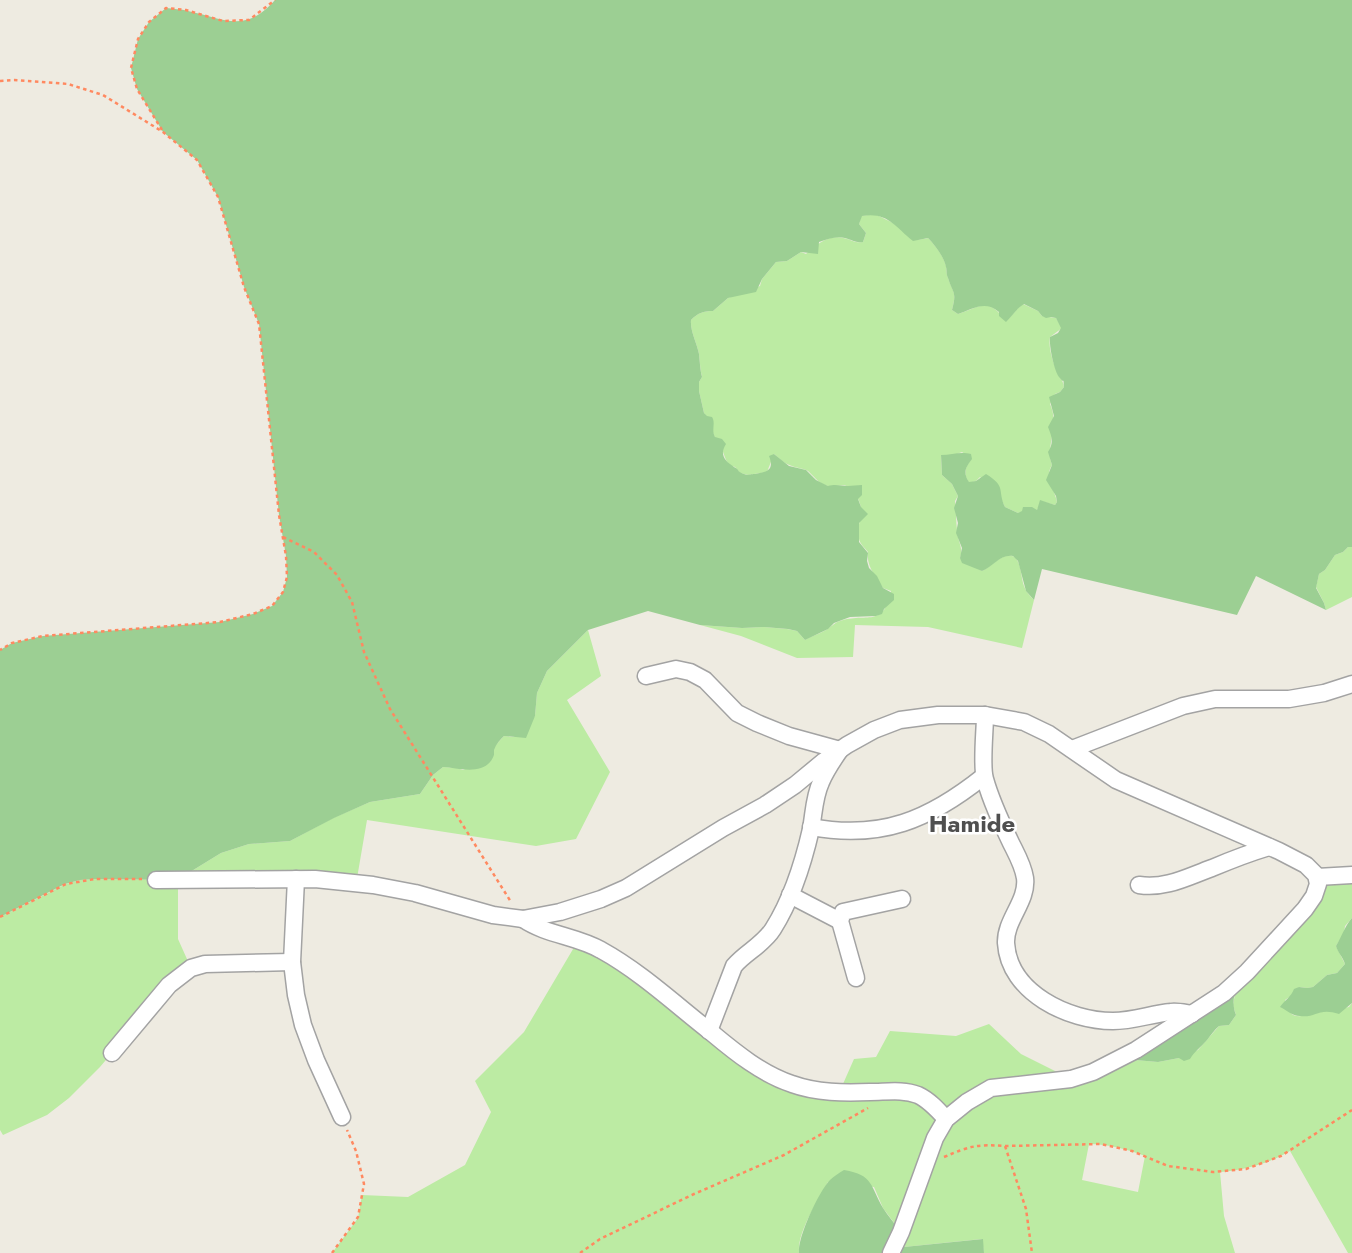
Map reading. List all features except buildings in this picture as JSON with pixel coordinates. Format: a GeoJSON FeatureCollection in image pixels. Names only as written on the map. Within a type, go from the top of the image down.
{"type":"FeatureCollection","features":[{"type":"Feature","properties":{"kind":"street"},"geometry":{"type":"LineString","coordinates":[[646,676],[676,669],[690,672],[705,680],[737,713],[789,736],[840,750]]}},
{"type":"Feature","properties":{"kind":"street"},"geometry":{"type":"LineString","coordinates":[[1072,749],[1182,706],[1215,699],[1289,699],[1324,693],[1352,684]]}},
{"type":"Feature","properties":{"kind":"street"},"geometry":{"type":"LineString","coordinates":[[156,880],[315,879],[415,893],[493,915],[523,919],[560,912],[626,888],[765,805],[840,750],[874,730],[900,719],[938,715],[985,715],[1024,722],[1049,734],[1116,780],[1306,864],[1317,877],[1314,896],[1247,972],[1224,993],[1136,1050],[1093,1072],[1070,1079],[991,1088],[946,1119],[934,1138],[891,1253]]}},
{"type":"Feature","properties":{"kind":"street"},"geometry":{"type":"LineString","coordinates":[[985,715],[984,776],[996,810],[1022,863],[1026,881],[1006,941],[1009,959],[1017,976],[1047,1001],[1087,1018],[1123,1021],[1172,1012],[1192,1014]]}},
{"type":"Feature","properties":{"kind":"street"},"geometry":{"type":"LineString","coordinates":[[709,1031],[734,966],[762,944],[773,930],[790,895],[798,877],[820,782],[840,750]]}},
{"type":"Feature","properties":{"kind":"street"},"geometry":{"type":"LineString","coordinates":[[811,827],[856,832],[903,824],[937,808],[984,776]]}},
{"type":"Feature","properties":{"kind":"street"},"geometry":{"type":"LineString","coordinates":[[1139,885],[1175,883],[1269,847]]}},
{"type":"Feature","properties":{"kind":"street"},"geometry":{"type":"LineString","coordinates":[[1317,877],[1352,875]]}},
{"type":"Feature","properties":{"kind":"street"},"geometry":{"type":"LineString","coordinates":[[296,879],[292,962],[296,995],[303,1026],[342,1117]]}},
{"type":"Feature","properties":{"kind":"street"},"geometry":{"type":"LineString","coordinates":[[790,895],[840,921]]}},
{"type":"Feature","properties":{"kind":"street"},"geometry":{"type":"LineString","coordinates":[[856,978],[840,921],[843,912],[902,899]]}},
{"type":"Feature","properties":{"kind":"street"},"geometry":{"type":"LineString","coordinates":[[523,919],[538,928],[579,940],[601,950],[636,973],[769,1075],[794,1085],[827,1093],[898,1091],[917,1095],[933,1105],[946,1119]]}},
{"type":"Feature","properties":{"kind":"street"},"geometry":{"type":"LineString","coordinates":[[112,1053],[169,985],[191,968],[205,964],[292,962]]}},
{"type":"Feature","properties":{"kind":"path"},"geometry":{"type":"LineString","coordinates":[[163,132],[137,89],[131,68],[138,39],[149,22],[166,8],[186,10],[223,21],[249,20],[275,0]]}},
{"type":"Feature","properties":{"kind":"path"},"geometry":{"type":"LineString","coordinates":[[0,81],[68,84],[103,95],[163,132],[197,160],[218,197],[244,287],[259,324],[287,577],[283,592],[272,606],[253,614],[220,622],[43,636],[12,643],[0,650]]}},
{"type":"Feature","properties":{"kind":"path"},"geometry":{"type":"LineString","coordinates":[[283,537],[314,552],[338,575],[352,602],[364,652],[390,709],[523,919]]}},
{"type":"Feature","properties":{"kind":"path"},"geometry":{"type":"LineString","coordinates":[[0,917],[65,884],[80,880],[156,880]]}},
{"type":"Feature","properties":{"kind":"path"},"geometry":{"type":"LineString","coordinates":[[580,1253],[600,1239],[694,1194],[785,1155],[875,1104]]}},
{"type":"Feature","properties":{"kind":"path"},"geometry":{"type":"LineString","coordinates":[[925,1164],[974,1145],[1101,1144],[1132,1151],[1168,1166],[1213,1172],[1246,1169],[1281,1156],[1352,1110]]}},
{"type":"Feature","properties":{"kind":"path"},"geometry":{"type":"LineString","coordinates":[[332,1253],[358,1217],[363,1184],[356,1151],[342,1117]]}},
{"type":"Feature","properties":{"kind":"path"},"geometry":{"type":"LineString","coordinates":[[1005,1146],[1026,1209],[1032,1253]]}},
{"type":"Feature","properties":{"kind":"green space"},"geometry":{"type":"Polygon","coordinates":[[[275,0],[1352,0],[1352,547],[1335,555],[1319,574],[1316,588],[1326,610],[1256,576],[1237,615],[1042,569],[1034,600],[1026,591],[1018,561],[1013,556],[1004,557],[982,571],[962,563],[962,548],[956,533],[958,523],[954,508],[958,496],[952,484],[942,475],[941,455],[971,454],[972,459],[966,471],[969,482],[986,474],[993,478],[999,486],[1005,507],[1018,513],[1023,507],[1037,510],[1040,500],[1055,505],[1057,502],[1046,480],[1052,465],[1048,452],[1052,440],[1048,427],[1054,416],[1049,397],[1064,387],[1064,381],[1059,377],[1054,364],[1050,337],[1061,328],[1056,318],[1046,318],[1024,304],[1006,322],[994,308],[984,306],[958,314],[952,310],[954,296],[945,263],[928,238],[913,241],[885,218],[862,216],[859,224],[866,233],[863,242],[842,237],[832,238],[819,242],[818,254],[801,252],[787,261],[776,262],[762,279],[756,292],[728,298],[713,311],[696,316],[691,320],[691,324],[699,354],[702,377],[699,391],[704,413],[713,419],[715,437],[726,444],[723,455],[728,462],[748,475],[770,468],[769,456],[774,454],[789,466],[806,470],[816,480],[828,486],[862,485],[862,495],[858,499],[868,514],[859,523],[859,542],[868,553],[869,568],[883,588],[894,594],[894,600],[882,614],[850,617],[805,640],[797,631],[788,629],[700,625],[648,611],[588,630],[547,671],[537,693],[535,716],[526,738],[504,736],[496,746],[490,762],[479,769],[443,767],[433,775],[420,794],[370,802],[290,841],[249,844],[221,853],[177,880],[80,880],[65,884],[0,917],[0,650],[12,643],[43,636],[220,622],[272,606],[283,592],[287,577],[286,556],[279,515],[259,324],[244,287],[218,197],[197,160],[163,132],[137,89],[131,68],[138,39],[149,22],[166,8],[224,20],[244,21],[264,11],[275,0]]]}},
{"type":"Feature","properties":{"kind":"green space"},"geometry":{"type":"Polygon","coordinates":[[[875,214],[895,224],[911,237],[928,238],[933,244],[945,262],[954,295],[952,310],[958,314],[979,306],[989,306],[1006,321],[1023,304],[1042,316],[1056,318],[1062,328],[1050,337],[1052,359],[1064,387],[1055,394],[1050,404],[1054,420],[1049,475],[1057,502],[1055,505],[1041,501],[1037,510],[1018,513],[1005,507],[980,477],[969,483],[966,471],[971,459],[962,452],[941,456],[942,475],[952,484],[958,496],[955,501],[960,558],[982,571],[1006,556],[1018,561],[1025,588],[1034,600],[1022,648],[928,627],[855,625],[853,657],[797,658],[741,636],[700,625],[787,629],[797,631],[805,640],[840,621],[878,615],[888,603],[891,591],[883,588],[870,567],[868,552],[860,541],[860,503],[849,487],[825,485],[808,471],[787,464],[774,454],[767,472],[748,475],[729,465],[723,452],[722,440],[715,438],[713,427],[704,413],[699,391],[702,377],[699,354],[691,324],[691,320],[698,314],[713,311],[728,298],[760,286],[762,279],[776,262],[787,261],[801,252],[806,254],[830,238],[841,237],[863,242],[866,233],[859,224],[861,216],[875,214]]]}},
{"type":"Feature","properties":{"kind":"green space"},"geometry":{"type":"Polygon","coordinates":[[[1352,547],[1352,597],[1326,610],[1316,587],[1319,574],[1335,555],[1352,547]]]}},
{"type":"Feature","properties":{"kind":"green space"},"geometry":{"type":"Polygon","coordinates":[[[588,630],[601,676],[567,700],[610,772],[576,839],[536,846],[367,820],[356,884],[178,880],[178,939],[191,968],[169,985],[100,1067],[69,1098],[47,1115],[3,1135],[0,1130],[0,917],[66,884],[80,880],[177,880],[221,853],[249,844],[290,841],[370,802],[420,794],[433,775],[443,767],[463,770],[494,755],[494,747],[504,736],[514,737],[535,716],[537,693],[547,671],[588,630]]]}},
{"type":"Feature","properties":{"kind":"green space"},"geometry":{"type":"Polygon","coordinates":[[[1352,875],[1352,918],[1345,926],[1336,946],[1345,964],[1337,973],[1327,975],[1313,987],[1299,987],[1285,1000],[1290,1012],[1298,1016],[1349,1007],[1352,1003],[1352,1253],[1348,1253],[1290,1151],[1256,1166],[1220,1172],[1224,1216],[1235,1253],[984,1253],[982,1239],[894,1248],[901,1232],[883,1208],[874,1187],[828,1182],[805,1226],[799,1253],[332,1253],[358,1218],[362,1195],[408,1197],[465,1165],[491,1112],[475,1081],[524,1032],[579,939],[769,1075],[839,1093],[854,1059],[876,1057],[890,1031],[956,1036],[989,1024],[1021,1054],[1071,1079],[1135,1060],[1158,1062],[1179,1058],[1198,1050],[1219,1026],[1229,1025],[1236,1015],[1233,1005],[1235,994],[1247,972],[1318,884],[1352,875]],[[1089,1144],[1082,1180],[1138,1192],[1145,1156],[1089,1144]]]}},
{"type":"Feature","properties":{"kind":"green space"},"geometry":{"type":"Polygon","coordinates":[[[1352,918],[1352,1003],[1339,1014],[1322,1012],[1305,1016],[1294,1015],[1280,1007],[1294,989],[1313,987],[1327,975],[1337,973],[1345,964],[1336,946],[1352,918]]]}},
{"type":"Feature","properties":{"kind":"green space"},"geometry":{"type":"Polygon","coordinates":[[[1247,972],[1234,998],[1236,1015],[1229,1025],[1219,1026],[1190,1059],[1158,1062],[1135,1060],[1093,1072],[1247,972]]]}},
{"type":"Feature","properties":{"kind":"green space"},"geometry":{"type":"Polygon","coordinates":[[[844,1170],[861,1175],[870,1183],[883,1208],[901,1232],[894,1248],[983,1239],[984,1253],[799,1253],[805,1226],[820,1194],[830,1180],[844,1170]]]}},
{"type":"Feature","properties":{"kind":"district","name":"Hamide"},"geometry":{"type":"Point","coordinates":[972,824]}}]}
